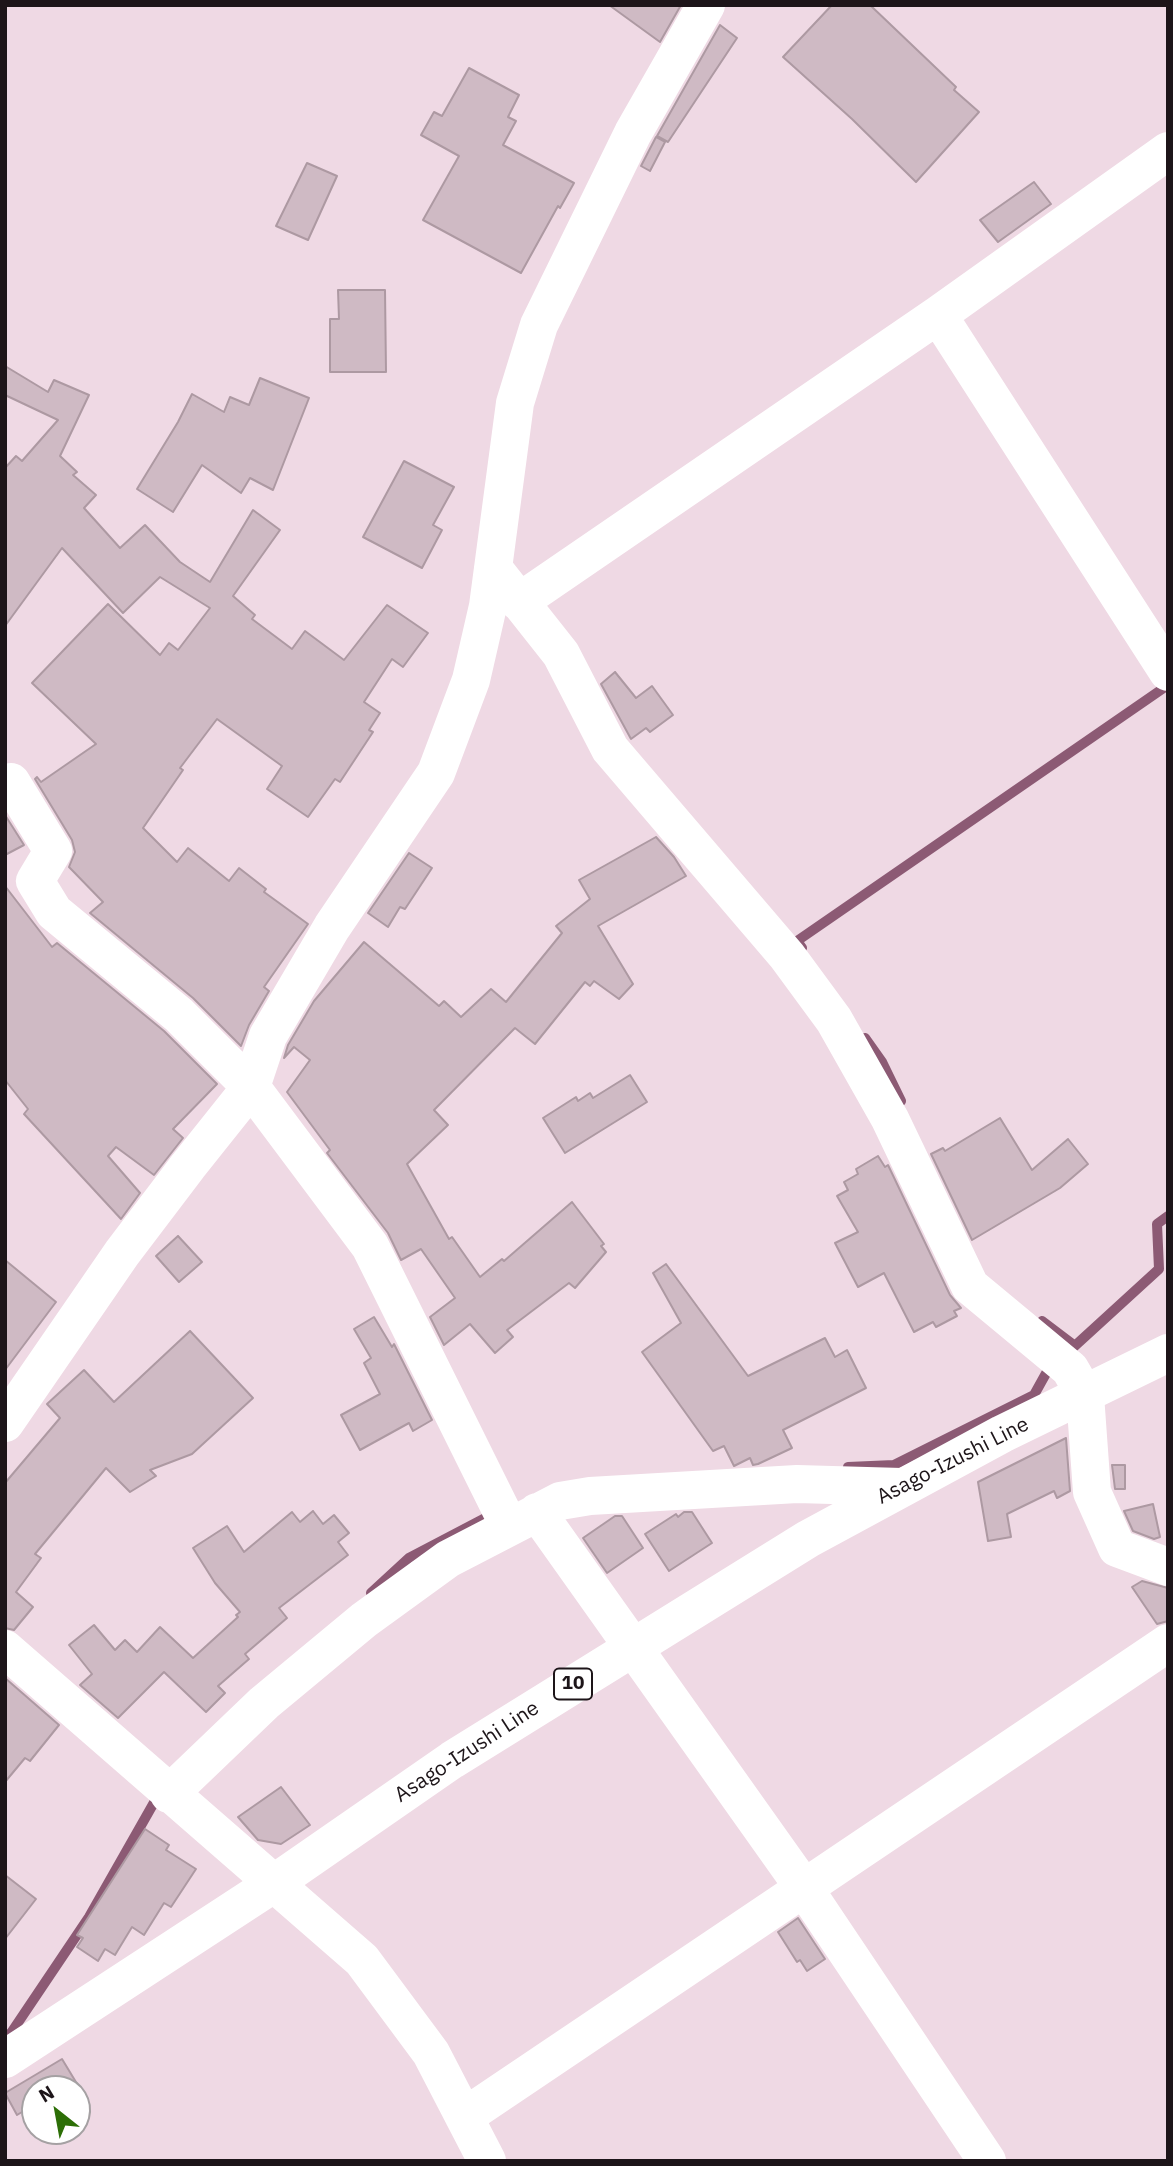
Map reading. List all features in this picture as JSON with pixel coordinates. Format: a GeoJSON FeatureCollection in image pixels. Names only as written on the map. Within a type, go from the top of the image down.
{"type":"FeatureCollection","features":[{"type":"Feature","properties":{"kind":"street"},"geometry":{"type":"LineString","coordinates":[[5,1423],[122,1253],[251,1087],[268,1036],[332,927],[436,773],[471,680],[488,606],[515,403],[539,325],[633,133],[706,5]]}},
{"type":"Feature","properties":{"kind":"street"},"geometry":{"type":"LineString","coordinates":[[519,602],[938,316],[1168,151]]}},
{"type":"Feature","properties":{"kind":"street"},"geometry":{"type":"LineString","coordinates":[[938,316],[1168,672]]}},
{"type":"Feature","properties":{"kind":"street"},"geometry":{"type":"LineString","coordinates":[[493,568],[561,654],[610,749],[788,956],[834,1020],[890,1119],[970,1286],[1070,1369],[1085,1395],[1091,1492],[1117,1548],[1168,1567]]}},
{"type":"Feature","properties":{"kind":"street"},"geometry":{"type":"LineString","coordinates":[[5,784],[11,782],[53,852],[35,881],[54,912],[179,1015],[251,1087],[370,1246],[523,1519],[633,1646],[804,1888],[987,2161]]}},
{"type":"Feature","properties":{"kind":"street","name":"Asago-Izushi Line"},"geometry":{"type":"LineString","coordinates":[[5,2059],[273,1884],[452,1760],[807,1539],[1002,1434],[1168,1353]]}},
{"type":"Feature","properties":{"kind":"street"},"geometry":{"type":"LineString","coordinates":[[169,1794],[264,1703],[364,1620],[448,1559],[560,1501],[590,1496],[797,1484],[902,1487]]}},
{"type":"Feature","properties":{"kind":"street"},"geometry":{"type":"LineString","coordinates":[[464,2117],[1168,1643]]}},
{"type":"Feature","properties":{"kind":"street"},"geometry":{"type":"LineString","coordinates":[[5,1649],[362,1960],[431,2053],[487,2161]]}},
{"type":"Feature","properties":{"kind":"building"},"geometry":{"type":"Polygon","coordinates":[[[609,5],[681,5],[660,42],[609,5]]]}},
{"type":"Feature","properties":{"kind":"building"},"geometry":{"type":"Polygon","coordinates":[[[832,5],[870,5],[979,112],[916,182],[783,57],[832,5]]]}},
{"type":"Feature","properties":{"kind":"building"},"geometry":{"type":"Polygon","coordinates":[[[720,25],[737,38],[668,142],[657,136],[720,25]]]}},
{"type":"Feature","properties":{"kind":"building"},"geometry":{"type":"Polygon","coordinates":[[[469,68],[519,95],[508,117],[516,121],[503,145],[574,183],[560,208],[558,206],[521,273],[423,220],[459,156],[421,135],[434,112],[442,116],[469,68]]]}},
{"type":"Feature","properties":{"kind":"building"},"geometry":{"type":"Polygon","coordinates":[[[656,137],[665,142],[650,171],[641,166],[656,137]]]}},
{"type":"Feature","properties":{"kind":"building"},"geometry":{"type":"Polygon","coordinates":[[[307,163],[337,176],[308,240],[276,226],[307,163]]]}},
{"type":"Feature","properties":{"kind":"building"},"geometry":{"type":"Polygon","coordinates":[[[1034,182],[1051,204],[998,242],[980,220],[1034,182]]]}},
{"type":"Feature","properties":{"kind":"building"},"geometry":{"type":"Polygon","coordinates":[[[338,290],[385,290],[386,372],[330,372],[330,319],[339,319],[338,290]]]}},
{"type":"Feature","properties":{"kind":"building"},"geometry":{"type":"Polygon","coordinates":[[[5,366],[48,392],[54,380],[89,395],[60,456],[77,472],[73,475],[96,495],[84,508],[120,548],[145,525],[180,562],[210,582],[253,510],[280,530],[233,596],[255,615],[252,619],[292,649],[305,631],[344,660],[387,605],[428,633],[403,667],[392,659],[364,702],[380,713],[369,730],[373,732],[340,782],[335,779],[308,817],[267,789],[282,766],[217,719],[180,768],[183,770],[143,828],[177,862],[188,848],[229,881],[239,868],[266,889],[264,892],[308,924],[264,987],[269,991],[249,1025],[241,1046],[193,998],[90,913],[103,902],[69,867],[75,852],[72,840],[35,779],[37,777],[41,782],[96,744],[32,683],[108,604],[160,655],[169,643],[178,650],[210,608],[160,577],[123,613],[62,548],[5,626],[5,468],[16,456],[22,461],[58,420],[5,395],[5,366]]]}},
{"type":"Feature","properties":{"kind":"building"},"geometry":{"type":"Polygon","coordinates":[[[260,378],[309,398],[273,490],[250,478],[241,493],[202,465],[173,512],[137,489],[192,394],[224,412],[230,397],[249,405],[260,378]]]}},
{"type":"Feature","properties":{"kind":"building"},"geometry":{"type":"Polygon","coordinates":[[[404,461],[454,487],[433,525],[442,530],[422,568],[363,537],[404,461]]]}},
{"type":"Feature","properties":{"kind":"building"},"geometry":{"type":"Polygon","coordinates":[[[615,672],[636,698],[652,686],[673,715],[650,732],[646,728],[631,739],[601,684],[615,672]]]}},
{"type":"Feature","properties":{"kind":"building"},"geometry":{"type":"Polygon","coordinates":[[[5,815],[24,845],[5,855],[5,815]]]}},
{"type":"Feature","properties":{"kind":"building"},"geometry":{"type":"Polygon","coordinates":[[[656,837],[686,876],[598,926],[633,984],[619,999],[594,981],[590,986],[585,982],[535,1044],[515,1028],[434,1110],[448,1125],[407,1164],[449,1239],[452,1237],[480,1277],[502,1259],[504,1261],[572,1202],[604,1244],[601,1246],[606,1252],[575,1288],[569,1283],[507,1330],[513,1337],[495,1353],[470,1324],[444,1345],[430,1317],[455,1298],[421,1249],[401,1260],[388,1233],[327,1153],[330,1150],[287,1092],[310,1060],[294,1047],[284,1058],[288,1045],[314,1001],[364,942],[439,1006],[444,1001],[461,1017],[491,989],[506,1002],[562,933],[556,926],[590,899],[579,880],[656,837]]]}},
{"type":"Feature","properties":{"kind":"building"},"geometry":{"type":"Polygon","coordinates":[[[409,853],[432,868],[405,909],[400,907],[388,927],[368,913],[409,853]]]}},
{"type":"Feature","properties":{"kind":"building"},"geometry":{"type":"Polygon","coordinates":[[[5,886],[52,947],[57,943],[164,1031],[217,1084],[173,1129],[183,1138],[154,1175],[116,1147],[108,1156],[140,1193],[121,1219],[24,1114],[28,1109],[5,1080],[5,886]]]}},
{"type":"Feature","properties":{"kind":"building"},"geometry":{"type":"Polygon","coordinates":[[[630,1075],[647,1102],[565,1153],[543,1118],[576,1097],[578,1101],[590,1093],[593,1098],[630,1075]]]}},
{"type":"Feature","properties":{"kind":"building"},"geometry":{"type":"Polygon","coordinates":[[[1000,1118],[1032,1170],[1068,1139],[1088,1164],[1060,1188],[972,1240],[931,1154],[943,1148],[945,1151],[1000,1118]]]}},
{"type":"Feature","properties":{"kind":"building"},"geometry":{"type":"Polygon","coordinates":[[[878,1156],[885,1167],[888,1165],[950,1295],[961,1308],[954,1311],[957,1316],[936,1327],[933,1322],[914,1332],[884,1273],[858,1287],[835,1243],[858,1232],[837,1196],[848,1190],[844,1182],[858,1174],[856,1169],[878,1156]]]}},
{"type":"Feature","properties":{"kind":"building"},"geometry":{"type":"Polygon","coordinates":[[[178,1236],[202,1262],[179,1282],[156,1256],[178,1236]]]}},
{"type":"Feature","properties":{"kind":"building"},"geometry":{"type":"Polygon","coordinates":[[[5,1260],[56,1302],[5,1370],[5,1260]]]}},
{"type":"Feature","properties":{"kind":"building"},"geometry":{"type":"Polygon","coordinates":[[[666,1264],[748,1376],[825,1338],[835,1357],[847,1350],[866,1388],[783,1430],[792,1448],[758,1464],[753,1465],[750,1458],[734,1466],[724,1446],[713,1451],[642,1352],[681,1323],[653,1273],[666,1264]]]}},
{"type":"Feature","properties":{"kind":"building"},"geometry":{"type":"Polygon","coordinates":[[[374,1317],[392,1347],[394,1344],[432,1420],[413,1431],[409,1423],[360,1450],[341,1415],[380,1394],[364,1363],[371,1358],[354,1329],[374,1317]]]}},
{"type":"Feature","properties":{"kind":"building"},"geometry":{"type":"Polygon","coordinates":[[[190,1331],[253,1398],[192,1454],[150,1470],[156,1476],[130,1492],[106,1468],[35,1554],[41,1558],[16,1592],[33,1607],[14,1630],[5,1628],[5,1483],[60,1418],[47,1404],[84,1370],[114,1402],[190,1331]]]}},
{"type":"Feature","properties":{"kind":"building"},"geometry":{"type":"Polygon","coordinates":[[[1066,1438],[1070,1491],[1057,1498],[1054,1491],[1007,1514],[1011,1537],[988,1541],[978,1482],[1066,1438]]]}},
{"type":"Feature","properties":{"kind":"building"},"geometry":{"type":"Polygon","coordinates":[[[1112,1465],[1125,1465],[1125,1489],[1115,1489],[1112,1465]]]}},
{"type":"Feature","properties":{"kind":"building"},"geometry":{"type":"Polygon","coordinates":[[[1153,1504],[1160,1537],[1154,1539],[1133,1531],[1124,1511],[1153,1504]]]}},
{"type":"Feature","properties":{"kind":"building"},"geometry":{"type":"Polygon","coordinates":[[[313,1511],[323,1524],[334,1515],[349,1533],[338,1542],[348,1555],[279,1608],[287,1618],[245,1654],[249,1659],[218,1686],[225,1693],[206,1712],[164,1672],[118,1718],[80,1685],[92,1674],[69,1645],[94,1625],[115,1650],[125,1640],[137,1652],[160,1627],[193,1658],[238,1617],[236,1615],[240,1612],[215,1583],[193,1548],[227,1526],[244,1552],[292,1512],[300,1522],[313,1511]]]}},
{"type":"Feature","properties":{"kind":"building"},"geometry":{"type":"Polygon","coordinates":[[[684,1512],[692,1512],[712,1543],[669,1571],[645,1534],[676,1514],[678,1517],[684,1512]]]}},
{"type":"Feature","properties":{"kind":"building"},"geometry":{"type":"Polygon","coordinates":[[[615,1516],[622,1516],[643,1548],[607,1573],[583,1538],[615,1516]]]}},
{"type":"Feature","properties":{"kind":"building"},"geometry":{"type":"Polygon","coordinates":[[[1142,1581],[1168,1588],[1168,1621],[1157,1624],[1132,1587],[1142,1581]]]}},
{"type":"Feature","properties":{"kind":"building"},"geometry":{"type":"Polygon","coordinates":[[[5,1678],[59,1725],[30,1761],[25,1758],[5,1782],[5,1678]]]}},
{"type":"Feature","properties":{"kind":"building"},"geometry":{"type":"Polygon","coordinates":[[[281,1787],[310,1825],[281,1844],[258,1840],[238,1817],[281,1787]]]}},
{"type":"Feature","properties":{"kind":"building"},"geometry":{"type":"Polygon","coordinates":[[[145,1829],[169,1845],[166,1850],[196,1869],[171,1907],[164,1903],[144,1935],[132,1927],[115,1955],[105,1949],[98,1961],[77,1947],[83,1938],[77,1935],[145,1829]]]}},
{"type":"Feature","properties":{"kind":"building"},"geometry":{"type":"Polygon","coordinates":[[[5,1875],[36,1899],[5,1939],[5,1875]]]}},
{"type":"Feature","properties":{"kind":"building"},"geometry":{"type":"Polygon","coordinates":[[[798,1918],[825,1959],[807,1971],[800,1960],[797,1962],[778,1932],[798,1918]]]}},
{"type":"Feature","properties":{"kind":"building"},"geometry":{"type":"Polygon","coordinates":[[[62,2059],[72,2075],[35,2075],[62,2059]]]}},
{"type":"Feature","properties":{"kind":"building"},"geometry":{"type":"Polygon","coordinates":[[[21,2083],[21,2113],[17,2115],[5,2093],[21,2083]]]}},
{"type":"Feature","properties":{"kind":"waterway"},"geometry":{"type":"LineString","coordinates":[[802,948],[797,941],[1168,685]]}},
{"type":"Feature","properties":{"kind":"waterway"},"geometry":{"type":"LineString","coordinates":[[865,1038],[882,1062],[901,1101]]}},
{"type":"Feature","properties":{"kind":"waterway"},"geometry":{"type":"LineString","coordinates":[[1066,1354],[1159,1269],[1157,1224],[1168,1216]]}},
{"type":"Feature","properties":{"kind":"waterway"},"geometry":{"type":"LineString","coordinates":[[1042,1321],[1075,1346]]}},
{"type":"Feature","properties":{"kind":"waterway"},"geometry":{"type":"LineString","coordinates":[[848,1467],[894,1465],[1034,1395],[1054,1364]]}},
{"type":"Feature","properties":{"kind":"waterway"},"geometry":{"type":"LineString","coordinates":[[371,1593],[409,1558],[493,1514]]}},
{"type":"Feature","properties":{"kind":"waterway"},"geometry":{"type":"LineString","coordinates":[[5,2037],[11,2033],[89,1917],[160,1792]]}}]}
